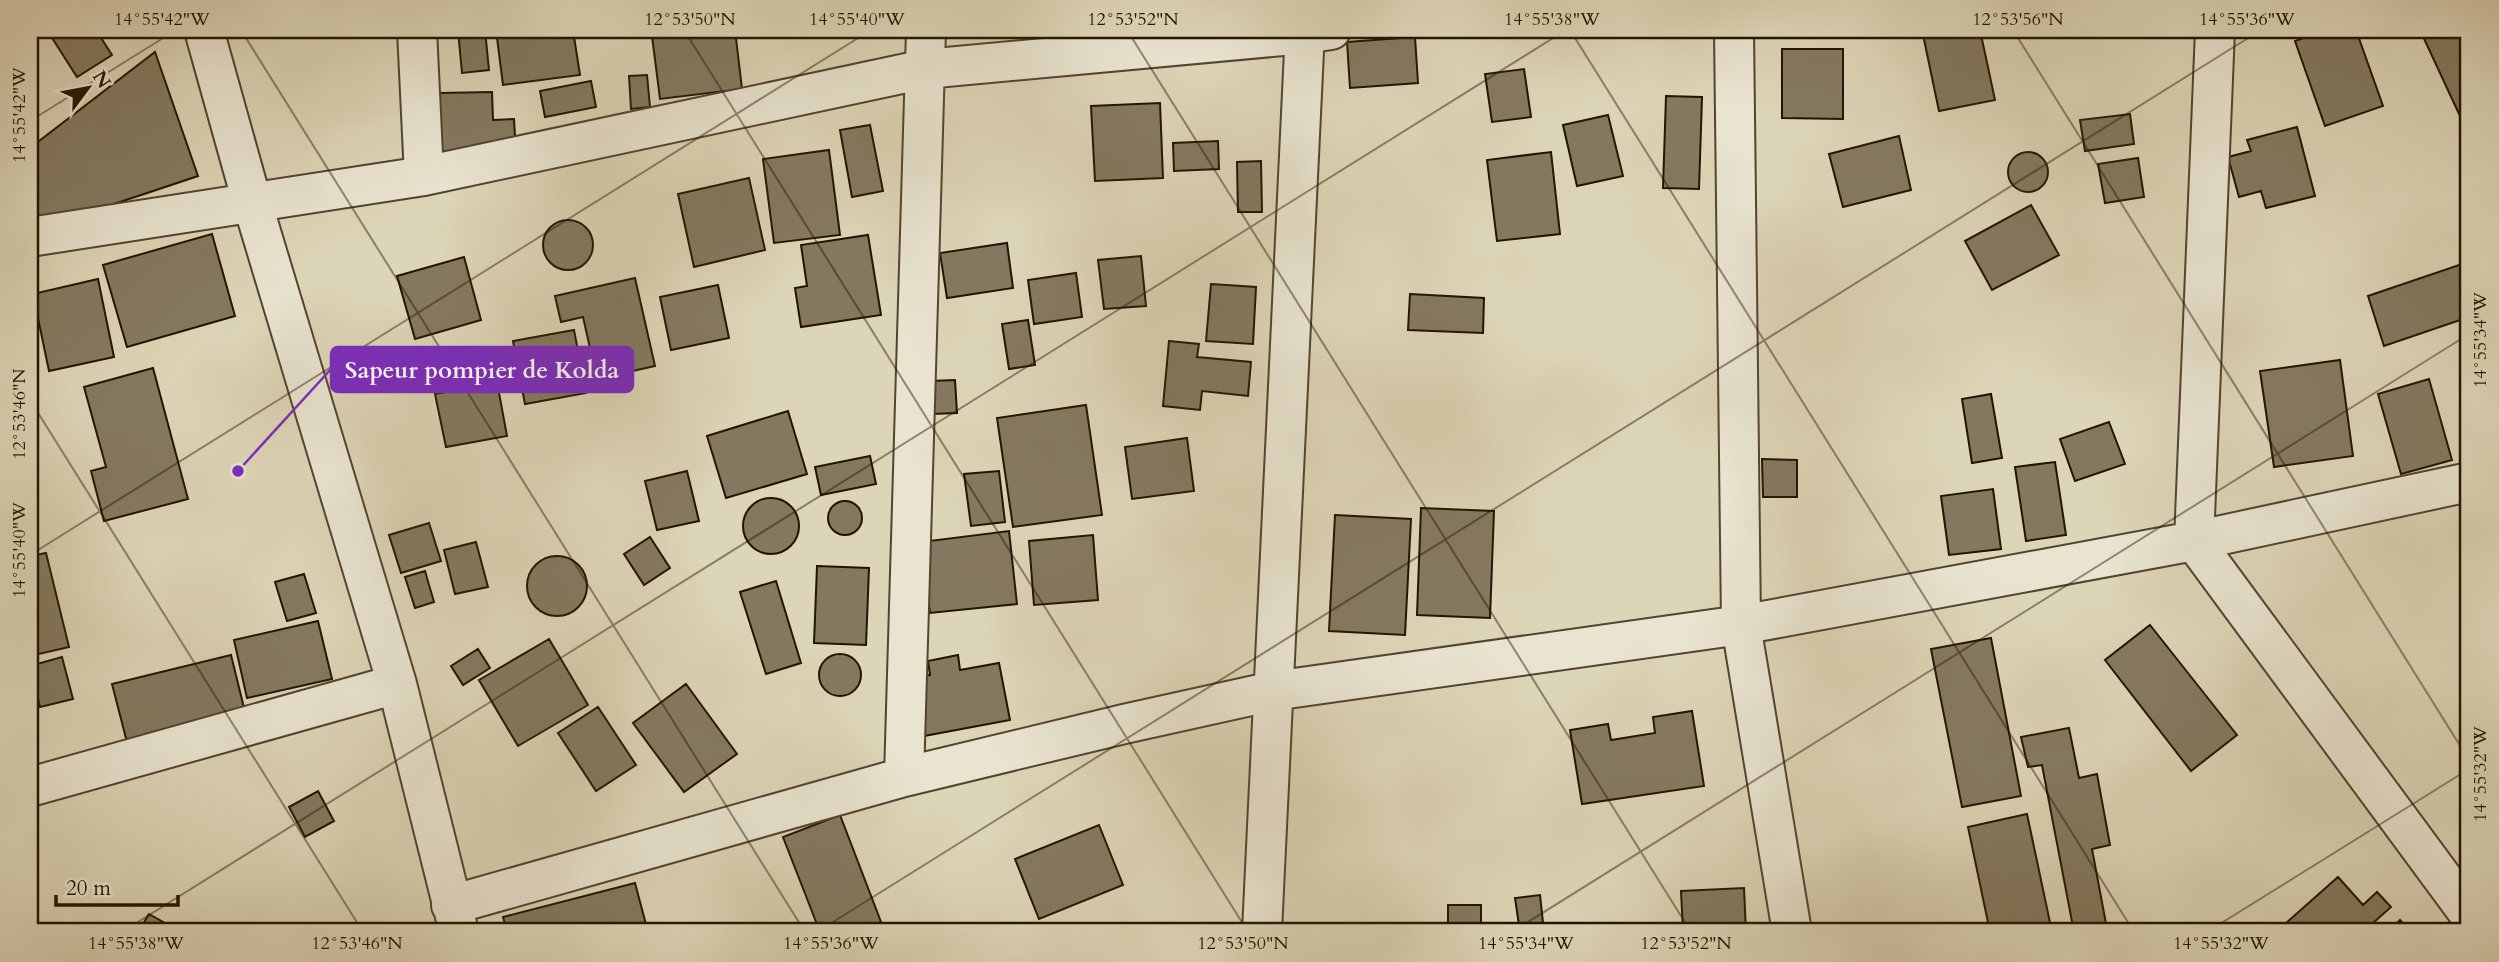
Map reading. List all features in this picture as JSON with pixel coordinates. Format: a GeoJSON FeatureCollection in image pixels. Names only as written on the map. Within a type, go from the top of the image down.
{"type":"FeatureCollection","features":[{"type":"Feature","properties":{"kind":"street"},"geometry":{"type":"LineString","coordinates":[[204,30],[251,202],[397,684],[455,919],[904,777],[1273,691],[1741,625],[2194,541],[2469,482]]}},
{"type":"Feature","properties":{"kind":"street"},"geometry":{"type":"LineString","coordinates":[[417,30],[424,176]]}},
{"type":"Feature","properties":{"kind":"street"},"geometry":{"type":"LineString","coordinates":[[904,777],[926,30]]}},
{"type":"Feature","properties":{"kind":"street"},"geometry":{"type":"LineString","coordinates":[[1734,30],[1741,625],[1792,932]]}},
{"type":"Feature","properties":{"kind":"street"},"geometry":{"type":"LineString","coordinates":[[2215,30],[2194,541],[2469,914]]}},
{"type":"Feature","properties":{"kind":"street"},"geometry":{"type":"LineString","coordinates":[[30,237],[424,176],[925,69],[1314,31],[1273,691],[1262,932]]}},
{"type":"Feature","properties":{"kind":"street"},"geometry":{"type":"LineString","coordinates":[[30,788],[397,684]]}},
{"type":"Feature","properties":{"kind":"building"},"geometry":{"type":"Polygon","coordinates":[[[47,30],[96,30],[112,55],[77,77],[47,30]]]}},
{"type":"Feature","properties":{"kind":"building"},"geometry":{"type":"Polygon","coordinates":[[[458,30],[485,30],[489,70],[462,73],[458,30]]]}},
{"type":"Feature","properties":{"kind":"building"},"geometry":{"type":"Polygon","coordinates":[[[496,30],[573,30],[580,75],[503,85],[496,30]]]}},
{"type":"Feature","properties":{"kind":"building"},"geometry":{"type":"Polygon","coordinates":[[[702,30],[735,30],[742,89],[660,99],[652,36],[702,30]]]}},
{"type":"Feature","properties":{"kind":"building"},"geometry":{"type":"Polygon","coordinates":[[[1922,30],[1980,30],[1995,100],[1939,111],[1922,30]]]}},
{"type":"Feature","properties":{"kind":"building"},"geometry":{"type":"Polygon","coordinates":[[[2325,30],[2356,30],[2383,106],[2325,126],[2295,41],[2325,30]]]}},
{"type":"Feature","properties":{"kind":"building"},"geometry":{"type":"Polygon","coordinates":[[[2420,30],[2457,30],[2469,56],[2469,111],[2460,116],[2420,30]]]}},
{"type":"Feature","properties":{"kind":"building"},"geometry":{"type":"Polygon","coordinates":[[[1415,37],[1418,83],[1350,88],[1347,42],[1415,37]]]}},
{"type":"Feature","properties":{"kind":"building"},"geometry":{"type":"Polygon","coordinates":[[[1782,49],[1843,49],[1843,119],[1782,118],[1782,49]]]}},
{"type":"Feature","properties":{"kind":"building"},"geometry":{"type":"Polygon","coordinates":[[[155,52],[198,176],[30,232],[30,148],[155,52]]]}},
{"type":"Feature","properties":{"kind":"building"},"geometry":{"type":"Polygon","coordinates":[[[1524,69],[1531,117],[1492,122],[1485,74],[1524,69]]]}},
{"type":"Feature","properties":{"kind":"building"},"geometry":{"type":"Polygon","coordinates":[[[647,75],[650,107],[631,109],[629,76],[647,75]]]}},
{"type":"Feature","properties":{"kind":"building"},"geometry":{"type":"Polygon","coordinates":[[[591,81],[596,107],[545,117],[540,91],[591,81]]]}},
{"type":"Feature","properties":{"kind":"building"},"geometry":{"type":"Polygon","coordinates":[[[492,92],[493,120],[514,119],[516,153],[441,156],[439,93],[492,92]]]}},
{"type":"Feature","properties":{"kind":"building"},"geometry":{"type":"Polygon","coordinates":[[[1666,96],[1702,97],[1699,189],[1663,188],[1666,96]]]}},
{"type":"Feature","properties":{"kind":"building"},"geometry":{"type":"Polygon","coordinates":[[[1160,103],[1163,178],[1095,181],[1091,106],[1160,103]]]}},
{"type":"Feature","properties":{"kind":"building"},"geometry":{"type":"Polygon","coordinates":[[[2130,114],[2134,144],[2085,151],[2080,120],[2130,114]]]}},
{"type":"Feature","properties":{"kind":"building"},"geometry":{"type":"Polygon","coordinates":[[[1608,115],[1623,176],[1577,186],[1563,125],[1608,115]]]}},
{"type":"Feature","properties":{"kind":"building"},"geometry":{"type":"Polygon","coordinates":[[[870,125],[883,191],[852,197],[840,130],[870,125]]]}},
{"type":"Feature","properties":{"kind":"building"},"geometry":{"type":"Polygon","coordinates":[[[2297,127],[2315,196],[2266,208],[2261,191],[2239,197],[2228,157],[2251,151],[2247,140],[2297,127]]]}},
{"type":"Feature","properties":{"kind":"building"},"geometry":{"type":"Polygon","coordinates":[[[1899,136],[1911,190],[1843,207],[1829,154],[1899,136]]]}},
{"type":"Feature","properties":{"kind":"building"},"geometry":{"type":"Polygon","coordinates":[[[1218,141],[1219,169],[1174,171],[1173,143],[1218,141]]]}},
{"type":"Feature","properties":{"kind":"building"},"geometry":{"type":"Polygon","coordinates":[[[829,150],[840,235],[774,243],[763,159],[829,150]]]}},
{"type":"Feature","properties":{"kind":"building"},"geometry":{"type":"Polygon","coordinates":[[[1551,152],[1560,234],[1497,241],[1487,160],[1551,152]]]}},
{"type":"Feature","properties":{"kind":"building"},"geometry":{"type":"Polygon","coordinates":[[[2028,152],[2036,153],[2042,158],[2047,164],[2047,180],[2042,186],[2036,191],[2028,192],[2020,191],[2014,186],[2009,180],[2008,172],[2009,164],[2014,158],[2020,153],[2028,152]]]}},
{"type":"Feature","properties":{"kind":"building"},"geometry":{"type":"Polygon","coordinates":[[[2138,158],[2144,197],[2105,203],[2098,164],[2138,158]]]}},
{"type":"Feature","properties":{"kind":"building"},"geometry":{"type":"Polygon","coordinates":[[[1261,161],[1262,212],[1238,212],[1237,162],[1261,161]]]}},
{"type":"Feature","properties":{"kind":"building"},"geometry":{"type":"Polygon","coordinates":[[[749,178],[765,250],[694,267],[678,194],[749,178]]]}},
{"type":"Feature","properties":{"kind":"building"},"geometry":{"type":"Polygon","coordinates":[[[2031,205],[2059,255],[1992,290],[1965,241],[2031,205]]]}},
{"type":"Feature","properties":{"kind":"building"},"geometry":{"type":"Polygon","coordinates":[[[568,220],[585,228],[593,245],[585,262],[568,270],[551,262],[543,245],[551,228],[568,220]]]}},
{"type":"Feature","properties":{"kind":"building"},"geometry":{"type":"Polygon","coordinates":[[[212,234],[235,316],[127,347],[103,265],[212,234]]]}},
{"type":"Feature","properties":{"kind":"building"},"geometry":{"type":"Polygon","coordinates":[[[868,235],[881,315],[801,327],[795,288],[807,286],[801,245],[868,235]]]}},
{"type":"Feature","properties":{"kind":"building"},"geometry":{"type":"Polygon","coordinates":[[[1007,243],[1013,288],[947,298],[940,253],[1007,243]]]}},
{"type":"Feature","properties":{"kind":"building"},"geometry":{"type":"Polygon","coordinates":[[[1141,256],[1146,306],[1104,309],[1098,260],[1141,256]]]}},
{"type":"Feature","properties":{"kind":"building"},"geometry":{"type":"Polygon","coordinates":[[[464,257],[481,320],[415,339],[397,276],[464,257]]]}},
{"type":"Feature","properties":{"kind":"building"},"geometry":{"type":"Polygon","coordinates":[[[2465,263],[2469,274],[2469,317],[2384,346],[2368,296],[2465,263]]]}},
{"type":"Feature","properties":{"kind":"building"},"geometry":{"type":"Polygon","coordinates":[[[1076,273],[1082,317],[1034,324],[1028,280],[1076,273]]]}},
{"type":"Feature","properties":{"kind":"building"},"geometry":{"type":"Polygon","coordinates":[[[635,278],[655,366],[597,379],[583,317],[561,322],[555,296],[635,278]]]}},
{"type":"Feature","properties":{"kind":"building"},"geometry":{"type":"Polygon","coordinates":[[[98,279],[114,357],[49,371],[33,294],[98,279]]]}},
{"type":"Feature","properties":{"kind":"building"},"geometry":{"type":"Polygon","coordinates":[[[1211,284],[1256,287],[1253,344],[1206,341],[1211,284]]]}},
{"type":"Feature","properties":{"kind":"building"},"geometry":{"type":"Polygon","coordinates":[[[718,285],[729,338],[671,350],[660,297],[718,285]]]}},
{"type":"Feature","properties":{"kind":"building"},"geometry":{"type":"Polygon","coordinates":[[[1410,294],[1484,298],[1483,333],[1408,330],[1410,294]]]}},
{"type":"Feature","properties":{"kind":"building"},"geometry":{"type":"Polygon","coordinates":[[[1028,320],[1035,365],[1009,369],[1002,324],[1028,320]]]}},
{"type":"Feature","properties":{"kind":"building"},"geometry":{"type":"Polygon","coordinates":[[[574,330],[586,393],[525,404],[513,341],[574,330]]]}},
{"type":"Feature","properties":{"kind":"building"},"geometry":{"type":"Polygon","coordinates":[[[1169,341],[1199,344],[1197,357],[1251,362],[1248,396],[1202,391],[1200,410],[1163,406],[1169,341]]]}},
{"type":"Feature","properties":{"kind":"building"},"geometry":{"type":"Polygon","coordinates":[[[2340,360],[2353,456],[2274,467],[2260,371],[2340,360]]]}},
{"type":"Feature","properties":{"kind":"building"},"geometry":{"type":"Polygon","coordinates":[[[153,368],[188,499],[104,521],[91,471],[106,467],[84,387],[153,368]]]}},
{"type":"Feature","properties":{"kind":"building"},"geometry":{"type":"Polygon","coordinates":[[[2429,379],[2452,460],[2401,474],[2378,394],[2429,379]]]}},
{"type":"Feature","properties":{"kind":"building"},"geometry":{"type":"Polygon","coordinates":[[[955,380],[957,413],[932,414],[930,381],[955,380]]]}},
{"type":"Feature","properties":{"kind":"building"},"geometry":{"type":"Polygon","coordinates":[[[497,382],[507,436],[446,447],[435,394],[497,382]]]}},
{"type":"Feature","properties":{"kind":"building"},"geometry":{"type":"Polygon","coordinates":[[[1991,394],[2002,458],[1972,463],[1962,399],[1991,394]]]}},
{"type":"Feature","properties":{"kind":"building"},"geometry":{"type":"Polygon","coordinates":[[[1086,405],[1102,515],[1013,527],[997,418],[1086,405]]]}},
{"type":"Feature","properties":{"kind":"building"},"geometry":{"type":"Polygon","coordinates":[[[788,411],[807,474],[726,498],[707,436],[788,411]]]}},
{"type":"Feature","properties":{"kind":"building"},"geometry":{"type":"Polygon","coordinates":[[[2109,422],[2125,464],[2075,481],[2060,439],[2109,422]]]}},
{"type":"Feature","properties":{"kind":"building"},"geometry":{"type":"Polygon","coordinates":[[[1187,438],[1194,491],[1132,499],[1125,447],[1187,438]]]}},
{"type":"Feature","properties":{"kind":"building"},"geometry":{"type":"Polygon","coordinates":[[[870,456],[876,484],[821,495],[815,467],[870,456]]]}},
{"type":"Feature","properties":{"kind":"building"},"geometry":{"type":"Polygon","coordinates":[[[1762,459],[1797,460],[1797,497],[1763,497],[1762,459]]]}},
{"type":"Feature","properties":{"kind":"building"},"geometry":{"type":"Polygon","coordinates":[[[2055,462],[2066,535],[2026,541],[2015,467],[2055,462]]]}},
{"type":"Feature","properties":{"kind":"building"},"geometry":{"type":"Polygon","coordinates":[[[687,471],[699,521],[657,530],[645,481],[687,471]]]}},
{"type":"Feature","properties":{"kind":"building"},"geometry":{"type":"Polygon","coordinates":[[[999,471],[1005,522],[971,526],[964,474],[999,471]]]}},
{"type":"Feature","properties":{"kind":"building"},"geometry":{"type":"Polygon","coordinates":[[[1993,489],[2001,549],[1949,555],[1941,496],[1993,489]]]}},
{"type":"Feature","properties":{"kind":"building"},"geometry":{"type":"Polygon","coordinates":[[[771,498],[791,506],[799,526],[791,546],[771,554],[751,546],[743,526],[751,506],[771,498]]]}},
{"type":"Feature","properties":{"kind":"building"},"geometry":{"type":"Polygon","coordinates":[[[845,501],[857,506],[862,518],[857,530],[845,535],[833,530],[828,518],[833,506],[845,501]]]}},
{"type":"Feature","properties":{"kind":"building"},"geometry":{"type":"Polygon","coordinates":[[[1421,508],[1494,511],[1490,618],[1417,615],[1421,508]]]}},
{"type":"Feature","properties":{"kind":"building"},"geometry":{"type":"Polygon","coordinates":[[[1335,515],[1411,519],[1405,635],[1329,631],[1335,515]]]}},
{"type":"Feature","properties":{"kind":"building"},"geometry":{"type":"Polygon","coordinates":[[[429,523],[441,561],[401,573],[389,535],[429,523]]]}},
{"type":"Feature","properties":{"kind":"building"},"geometry":{"type":"Polygon","coordinates":[[[1009,531],[1017,604],[930,613],[921,542],[1009,531]]]}},
{"type":"Feature","properties":{"kind":"building"},"geometry":{"type":"Polygon","coordinates":[[[1093,535],[1098,600],[1034,605],[1029,541],[1093,535]]]}},
{"type":"Feature","properties":{"kind":"building"},"geometry":{"type":"Polygon","coordinates":[[[650,537],[670,568],[644,585],[624,554],[650,537]]]}},
{"type":"Feature","properties":{"kind":"building"},"geometry":{"type":"Polygon","coordinates":[[[476,542],[488,587],[455,594],[444,550],[476,542]]]}},
{"type":"Feature","properties":{"kind":"building"},"geometry":{"type":"Polygon","coordinates":[[[46,553],[69,647],[30,656],[30,556],[46,553]]]}},
{"type":"Feature","properties":{"kind":"building"},"geometry":{"type":"Polygon","coordinates":[[[557,556],[578,565],[587,586],[578,607],[557,616],[536,607],[527,586],[536,565],[557,556]]]}},
{"type":"Feature","properties":{"kind":"building"},"geometry":{"type":"Polygon","coordinates":[[[817,566],[869,568],[866,645],[814,643],[817,566]]]}},
{"type":"Feature","properties":{"kind":"building"},"geometry":{"type":"Polygon","coordinates":[[[425,571],[434,602],[415,608],[405,577],[425,571]]]}},
{"type":"Feature","properties":{"kind":"building"},"geometry":{"type":"Polygon","coordinates":[[[304,574],[316,613],[287,621],[275,582],[304,574]]]}},
{"type":"Feature","properties":{"kind":"building"},"geometry":{"type":"Polygon","coordinates":[[[776,581],[801,663],[766,674],[740,592],[776,581]]]}},
{"type":"Feature","properties":{"kind":"building"},"geometry":{"type":"Polygon","coordinates":[[[318,621],[332,679],[247,698],[234,640],[318,621]]]}},
{"type":"Feature","properties":{"kind":"building"},"geometry":{"type":"Polygon","coordinates":[[[2150,625],[2237,735],[2191,771],[2105,660],[2150,625]]]}},
{"type":"Feature","properties":{"kind":"building"},"geometry":{"type":"Polygon","coordinates":[[[1991,638],[2021,796],[1962,807],[1931,649],[1991,638]]]}},
{"type":"Feature","properties":{"kind":"building"},"geometry":{"type":"Polygon","coordinates":[[[549,639],[588,705],[518,746],[479,680],[549,639]]]}},
{"type":"Feature","properties":{"kind":"building"},"geometry":{"type":"Polygon","coordinates":[[[478,649],[490,668],[463,685],[451,666],[478,649]]]}},
{"type":"Feature","properties":{"kind":"building"},"geometry":{"type":"Polygon","coordinates":[[[840,654],[855,660],[861,675],[855,690],[840,696],[825,690],[819,675],[825,660],[840,654]]]}},
{"type":"Feature","properties":{"kind":"building"},"geometry":{"type":"Polygon","coordinates":[[[231,655],[247,720],[129,750],[112,684],[231,655]]]}},
{"type":"Feature","properties":{"kind":"building"},"geometry":{"type":"Polygon","coordinates":[[[958,655],[960,670],[999,663],[1010,720],[924,736],[914,678],[930,675],[928,661],[958,655]]]}},
{"type":"Feature","properties":{"kind":"building"},"geometry":{"type":"Polygon","coordinates":[[[62,657],[73,699],[40,707],[30,666],[62,657]]]}},
{"type":"Feature","properties":{"kind":"building"},"geometry":{"type":"Polygon","coordinates":[[[686,684],[737,754],[684,792],[633,723],[686,684]]]}},
{"type":"Feature","properties":{"kind":"building"},"geometry":{"type":"Polygon","coordinates":[[[598,707],[636,765],[596,791],[558,733],[598,707]]]}},
{"type":"Feature","properties":{"kind":"building"},"geometry":{"type":"Polygon","coordinates":[[[1692,711],[1704,786],[1582,804],[1570,730],[1608,724],[1611,740],[1655,733],[1653,717],[1692,711]]]}},
{"type":"Feature","properties":{"kind":"building"},"geometry":{"type":"Polygon","coordinates":[[[2069,728],[2079,778],[2097,774],[2110,845],[2092,849],[2107,929],[2087,932],[2074,932],[2042,765],[2028,767],[2021,737],[2069,728]]]}},
{"type":"Feature","properties":{"kind":"building"},"geometry":{"type":"Polygon","coordinates":[[[318,791],[334,821],[305,837],[289,807],[318,791]]]}},
{"type":"Feature","properties":{"kind":"building"},"geometry":{"type":"Polygon","coordinates":[[[2027,814],[2052,932],[1990,932],[1968,827],[2027,814]]]}},
{"type":"Feature","properties":{"kind":"building"},"geometry":{"type":"Polygon","coordinates":[[[840,815],[881,922],[854,932],[820,932],[783,837],[840,815]]]}},
{"type":"Feature","properties":{"kind":"building"},"geometry":{"type":"Polygon","coordinates":[[[1099,825],[1123,885],[1039,919],[1015,859],[1099,825]]]}},
{"type":"Feature","properties":{"kind":"building"},"geometry":{"type":"Polygon","coordinates":[[[2338,877],[2363,905],[2377,892],[2391,907],[2363,932],[2354,932],[2351,928],[2346,932],[2294,932],[2286,923],[2338,877]]]}},
{"type":"Feature","properties":{"kind":"building"},"geometry":{"type":"Polygon","coordinates":[[[635,883],[648,932],[507,932],[503,917],[635,883]]]}},
{"type":"Feature","properties":{"kind":"building"},"geometry":{"type":"Polygon","coordinates":[[[1744,888],[1746,932],[1683,932],[1681,891],[1744,888]]]}},
{"type":"Feature","properties":{"kind":"building"},"geometry":{"type":"Polygon","coordinates":[[[1540,895],[1544,932],[1520,932],[1515,898],[1540,895]]]}},
{"type":"Feature","properties":{"kind":"building"},"geometry":{"type":"Polygon","coordinates":[[[1448,905],[1481,905],[1481,932],[1448,932],[1448,905]]]}},
{"type":"Feature","properties":{"kind":"building"},"geometry":{"type":"Polygon","coordinates":[[[149,914],[181,932],[138,932],[149,914]]]}},
{"type":"Feature","properties":{"kind":"building"},"geometry":{"type":"Polygon","coordinates":[[[2400,920],[2412,932],[2388,932],[2400,920]]]}},
{"type":"Feature","properties":{"kind":"place","name":"Sapeur pompier de Kolda"},"geometry":{"type":"Point","coordinates":[238,471]}}]}
